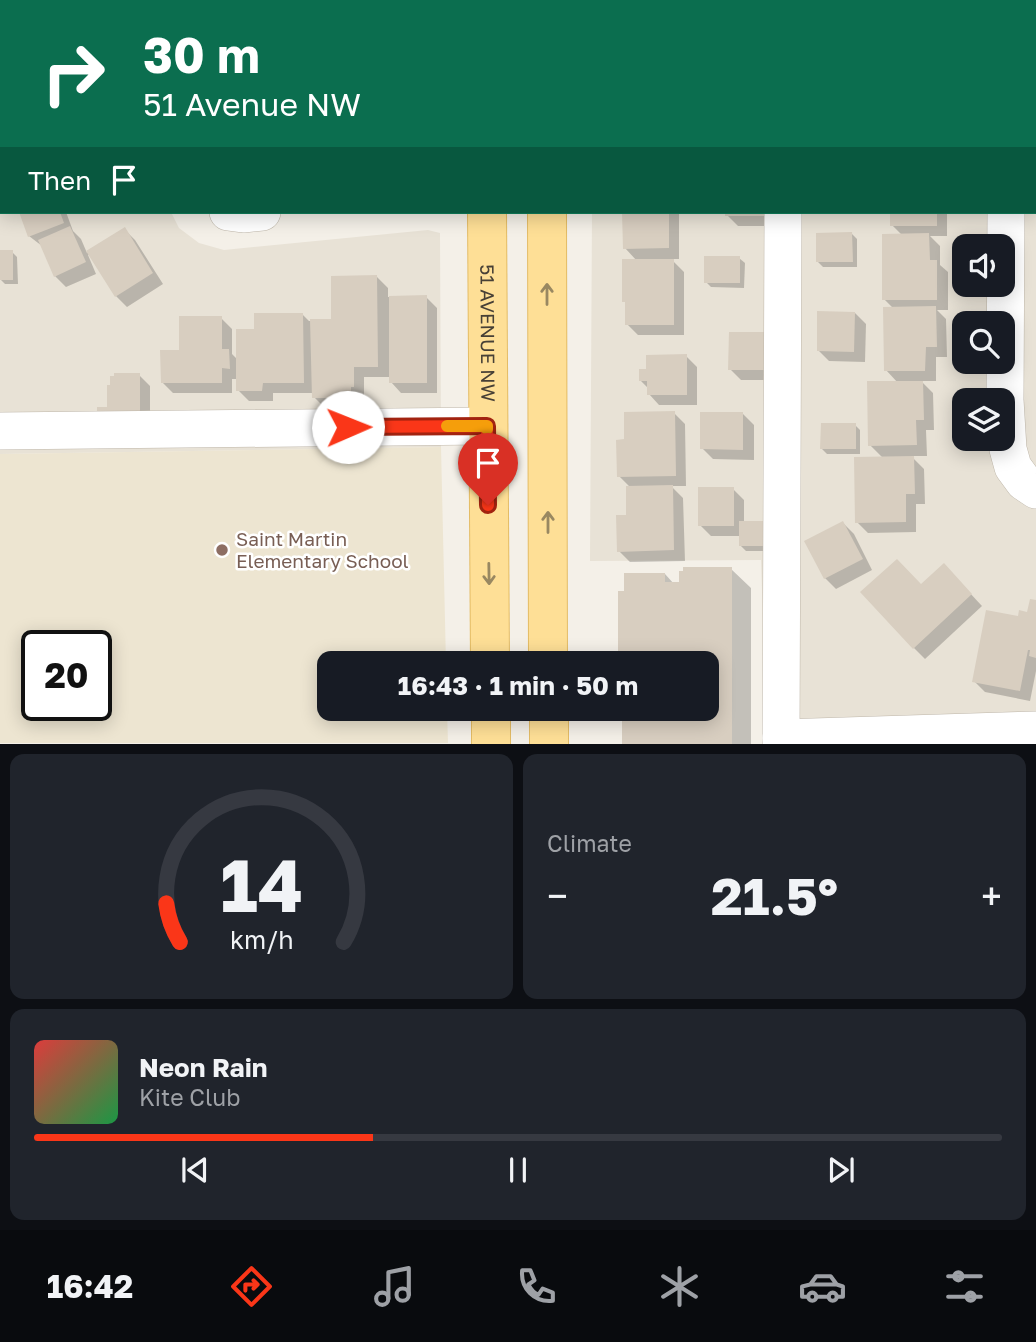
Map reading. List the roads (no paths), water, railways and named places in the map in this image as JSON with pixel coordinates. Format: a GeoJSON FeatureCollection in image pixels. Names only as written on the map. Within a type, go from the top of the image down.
{"type":"FeatureCollection","features":[{"type":"Feature","properties":{"kind":"main road","name":"51 AVENUE NW"},"geometry":{"type":"LineString","coordinates":[[487,214],[490,651]]}},
{"type":"Feature","properties":{"kind":"main road"},"geometry":{"type":"LineString","coordinates":[[547,214],[548,651]]}},
{"type":"Feature","properties":{"kind":"main road"},"geometry":{"type":"LineString","coordinates":[[491,721],[491,744]]}},
{"type":"Feature","properties":{"kind":"main road"},"geometry":{"type":"LineString","coordinates":[[549,721],[549,744]]}},
{"type":"Feature","properties":{"kind":"street"},"geometry":{"type":"LineString","coordinates":[[783,214],[781,741],[1036,730]]}},
{"type":"Feature","properties":{"kind":"street"},"geometry":{"type":"LineString","coordinates":[[1006,214],[1008,449],[1013,467],[1030,486]]}},
{"type":"Feature","properties":{"kind":"street"},"geometry":{"type":"LineString","coordinates":[[0,431],[487,426]]}},
{"type":"Feature","properties":{"kind":"place","name":"Saint Martin Elementary School"},"geometry":{"type":"Point","coordinates":[222,550]}}]}
